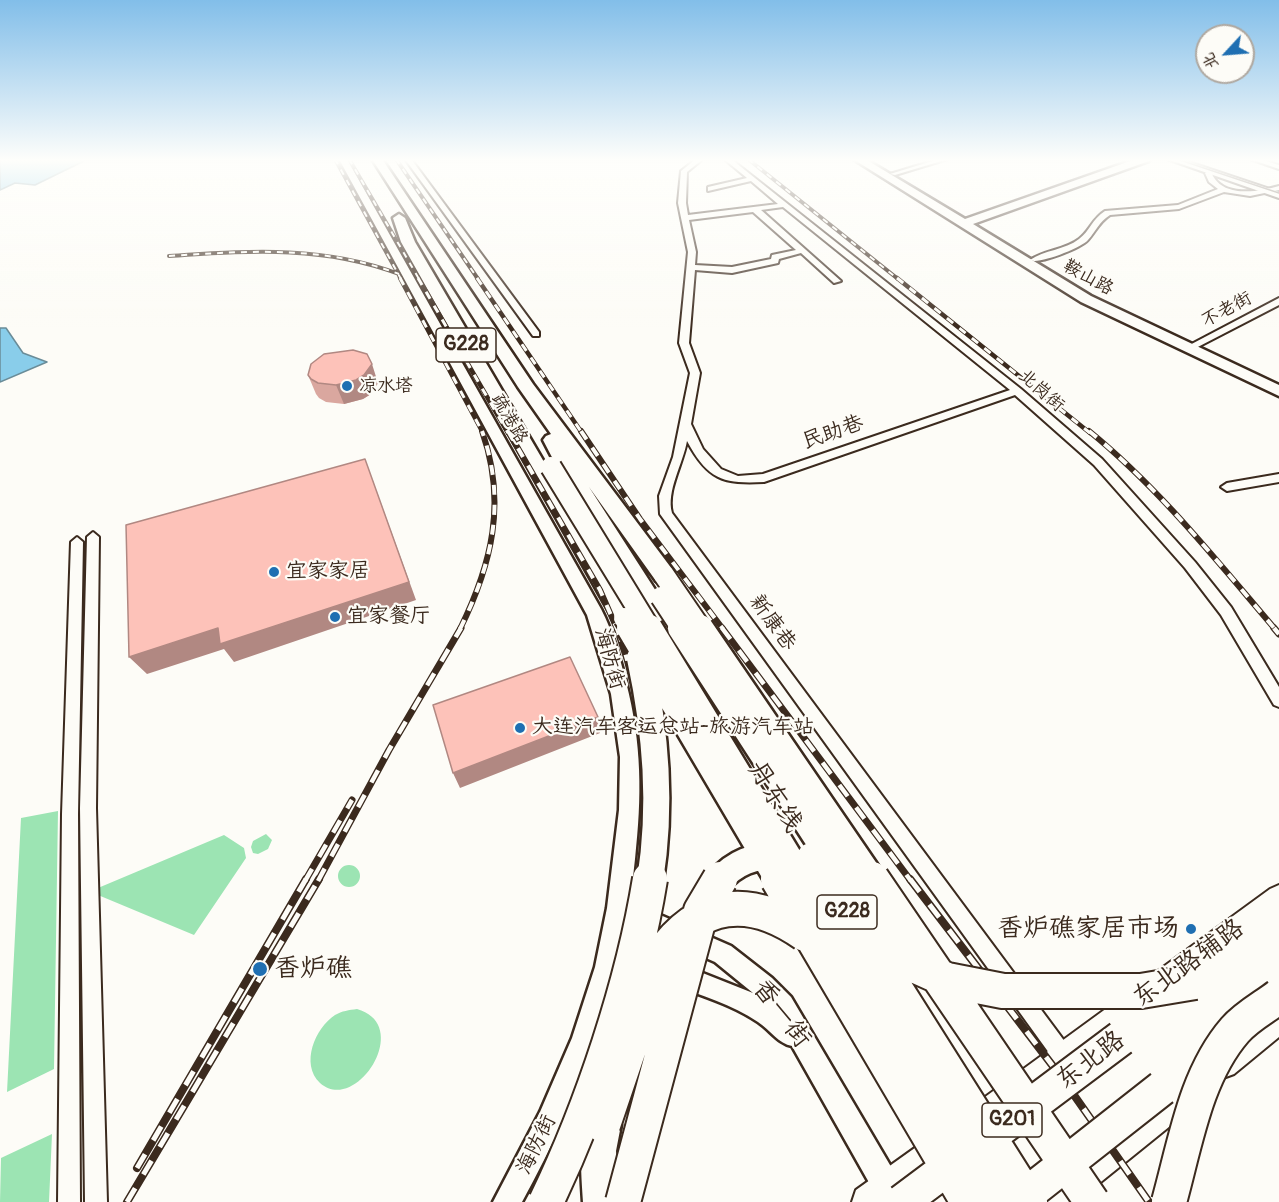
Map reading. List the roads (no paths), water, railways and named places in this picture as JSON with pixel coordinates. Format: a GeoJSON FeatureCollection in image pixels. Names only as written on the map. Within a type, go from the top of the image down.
{"type":"FeatureCollection","features":[{"type":"Feature","properties":{"kind":"highway","name":"疏港路"},"geometry":{"type":"LineString","coordinates":[[397,215],[408,242],[545,469],[624,618]]}},
{"type":"Feature","properties":{"kind":"highway","name":"疏港路"},"geometry":{"type":"LineString","coordinates":[[414,215],[526,387]]}},
{"type":"Feature","properties":{"kind":"highway"},"geometry":{"type":"LineString","coordinates":[[526,387],[579,458],[602,507],[657,577],[1092,1202]]}},
{"type":"Feature","properties":{"kind":"highway","name":"丹东线"},"geometry":{"type":"LineString","coordinates":[[526,387],[564,463],[1030,1202]]}},
{"type":"Feature","properties":{"kind":"highway"},"geometry":{"type":"LineString","coordinates":[[545,469],[998,1202]]}},
{"type":"Feature","properties":{"kind":"highway"},"geometry":{"type":"LineString","coordinates":[[657,577],[867,914],[891,945],[916,966],[947,980],[1003,991],[1141,991],[1195,982]]}},
{"type":"Feature","properties":{"kind":"highway"},"geometry":{"type":"LineString","coordinates":[[624,618],[968,1202]]}},
{"type":"Feature","properties":{"kind":"highway","name":"G228"},"geometry":{"type":"LineString","coordinates":[[546,1202],[584,1113],[616,1018],[640,938],[652,874],[658,812],[657,756],[650,701],[640,659],[624,618]]}},
{"type":"Feature","properties":{"kind":"highway"},"geometry":{"type":"LineString","coordinates":[[623,1202],[701,911],[710,892],[720,878],[732,868],[762,856],[776,855],[802,864],[834,891]]}},
{"type":"Feature","properties":{"kind":"highway"},"geometry":{"type":"LineString","coordinates":[[602,1202],[598,1151],[603,1125],[660,957],[668,941],[682,928],[718,910],[735,907],[754,908],[789,920],[821,952]]}},
{"type":"Feature","properties":{"kind":"highway","name":"东北路"},"geometry":{"type":"LineString","coordinates":[[888,1198],[1195,982],[1279,919]]}},
{"type":"Feature","properties":{"kind":"highway"},"geometry":{"type":"LineString","coordinates":[[1017,1202],[1276,1001]]}},
{"type":"Feature","properties":{"kind":"highway"},"geometry":{"type":"LineString","coordinates":[[1169,1202],[1204,1085],[1228,1036]]}},
{"type":"Feature","properties":{"kind":"main road","name":"鞍山路"},"geometry":{"type":"LineString","coordinates":[[954,215],[1131,315],[1279,391]]}},
{"type":"Feature","properties":{"kind":"main road","name":"鞍山路"},"geometry":{"type":"LineString","coordinates":[[955,215],[1086,299],[1279,386]]}},
{"type":"Feature","properties":{"kind":"main road"},"geometry":{"type":"LineString","coordinates":[[967,223],[989,215]]}},
{"type":"Feature","properties":{"kind":"main road","name":"东北路辅路"},"geometry":{"type":"LineString","coordinates":[[888,1198],[1064,1057],[1279,898]]}},
{"type":"Feature","properties":{"kind":"main road","name":"东北路"},"geometry":{"type":"LineString","coordinates":[[936,1202],[1141,1064],[1279,942]]}},
{"type":"Feature","properties":{"kind":"main road"},"geometry":{"type":"LineString","coordinates":[[1050,1202],[1173,1104],[1279,974]]}},
{"type":"Feature","properties":{"kind":"main road"},"geometry":{"type":"LineString","coordinates":[[1064,1057],[1141,1064],[1228,1036]]}},
{"type":"Feature","properties":{"kind":"main road"},"geometry":{"type":"LineString","coordinates":[[1141,1064],[1173,1104]]}},
{"type":"Feature","properties":{"kind":"main road"},"geometry":{"type":"LineString","coordinates":[[984,1202],[1141,1064]]}},
{"type":"Feature","properties":{"kind":"street","name":"海防街"},"geometry":{"type":"LineString","coordinates":[[374,215],[595,614],[602,630],[620,695],[631,777],[621,887],[604,979],[576,1060],[539,1147],[507,1202]]}},
{"type":"Feature","properties":{"kind":"street"},"geometry":{"type":"LineString","coordinates":[[449,215],[536,334]]}},
{"type":"Feature","properties":{"kind":"street"},"geometry":{"type":"LineString","coordinates":[[685,218],[711,215]]}},
{"type":"Feature","properties":{"kind":"street"},"geometry":{"type":"LineString","coordinates":[[762,215],[837,281]]}},
{"type":"Feature","properties":{"kind":"street","name":"北岗街"},"geometry":{"type":"LineString","coordinates":[[797,215],[1017,391],[1113,477],[1190,565],[1226,611],[1279,700]]}},
{"type":"Feature","properties":{"kind":"street"},"geometry":{"type":"LineString","coordinates":[[1034,260],[1072,247],[1084,240],[1098,219],[1105,215]]}},
{"type":"Feature","properties":{"kind":"street","name":"新康巷"},"geometry":{"type":"LineString","coordinates":[[685,218],[692,252],[684,343],[695,373],[679,457],[665,496],[666,514],[1064,1057]]}},
{"type":"Feature","properties":{"kind":"street"},"geometry":{"type":"LineString","coordinates":[[691,267],[732,270],[776,261],[775,257],[801,251]]}},
{"type":"Feature","properties":{"kind":"street","name":"不老街"},"geometry":{"type":"LineString","coordinates":[[1192,347],[1279,301]]}},
{"type":"Feature","properties":{"kind":"street","name":"民助巷"},"geometry":{"type":"LineString","coordinates":[[685,423],[695,448],[719,473],[735,479],[764,478],[1017,391]]}},
{"type":"Feature","properties":{"kind":"street"},"geometry":{"type":"LineString","coordinates":[[679,457],[687,454],[708,464]]}},
{"type":"Feature","properties":{"kind":"street"},"geometry":{"type":"LineString","coordinates":[[1227,487],[1279,478]]}},
{"type":"Feature","properties":{"kind":"street"},"geometry":{"type":"LineString","coordinates":[[69,1202],[70,825],[85,540],[96,1202]]}},
{"type":"Feature","properties":{"kind":"street","name":"香一街"},"geometry":{"type":"LineString","coordinates":[[621,887],[650,922],[723,954],[764,986],[782,1006],[812,1056]]}},
{"type":"Feature","properties":{"kind":"street","name":"香一街"},"geometry":{"type":"LineString","coordinates":[[604,979],[646,963],[746,1000],[780,1022],[812,1056]]}},
{"type":"Feature","properties":{"kind":"street"},"geometry":{"type":"LineString","coordinates":[[812,1056],[888,1198]]}},
{"type":"Feature","properties":{"kind":"water"},"geometry":{"type":"Polygon","coordinates":[[[0,328],[6,328],[23,353],[47,362],[0,382],[0,328]]]}},
{"type":"Feature","properties":{"kind":"railway"},"geometry":{"type":"LineString","coordinates":[[366,215],[398,274]]}},
{"type":"Feature","properties":{"kind":"railway"},"geometry":{"type":"LineString","coordinates":[[382,215],[419,279]]}},
{"type":"Feature","properties":{"kind":"railway"},"geometry":{"type":"LineString","coordinates":[[434,215],[478,279]]}},
{"type":"Feature","properties":{"kind":"railway"},"geometry":{"type":"LineString","coordinates":[[818,215],[898,279]]}},
{"type":"Feature","properties":{"kind":"railway"},"geometry":{"type":"LineString","coordinates":[[169,256],[257,252],[313,254],[342,258],[398,274]]}},
{"type":"Feature","properties":{"kind":"railway"},"geometry":{"type":"LineString","coordinates":[[398,274],[401,279]]}},
{"type":"Feature","properties":{"kind":"railway"},"geometry":{"type":"LineString","coordinates":[[400,278],[482,431]]}},
{"type":"Feature","properties":{"kind":"railway"},"geometry":{"type":"LineString","coordinates":[[418,278],[508,433]]}},
{"type":"Feature","properties":{"kind":"railway"},"geometry":{"type":"LineString","coordinates":[[477,278],[582,433]]}},
{"type":"Feature","properties":{"kind":"railway"},"geometry":{"type":"LineString","coordinates":[[897,278],[1090,433]]}},
{"type":"Feature","properties":{"kind":"railway"},"geometry":{"type":"LineString","coordinates":[[460,629],[488,557],[492,532],[494,483],[490,457],[482,431]]}},
{"type":"Feature","properties":{"kind":"railway"},"geometry":{"type":"LineString","coordinates":[[508,431],[600,590],[617,629]]}},
{"type":"Feature","properties":{"kind":"railway"},"geometry":{"type":"LineString","coordinates":[[581,431],[640,519],[723,629]]}},
{"type":"Feature","properties":{"kind":"railway"},"geometry":{"type":"LineString","coordinates":[[1089,431],[1115,453],[1163,501],[1275,629]]}},
{"type":"Feature","properties":{"kind":"railway"},"geometry":{"type":"LineString","coordinates":[[318,881],[389,750],[461,628]]}},
{"type":"Feature","properties":{"kind":"railway"},"geometry":{"type":"LineString","coordinates":[[617,628],[642,722],[651,815],[650,881]]}},
{"type":"Feature","properties":{"kind":"railway"},"geometry":{"type":"LineString","coordinates":[[722,628],[911,881]]}},
{"type":"Feature","properties":{"kind":"railway"},"geometry":{"type":"LineString","coordinates":[[1274,628],[1279,634]]}},
{"type":"Feature","properties":{"kind":"railway"},"geometry":{"type":"LineString","coordinates":[[305,881],[352,800]]}},
{"type":"Feature","properties":{"kind":"railway"},"geometry":{"type":"LineString","coordinates":[[137,1168],[306,879]]}},
{"type":"Feature","properties":{"kind":"railway"},"geometry":{"type":"LineString","coordinates":[[127,1202],[319,879]]}},
{"type":"Feature","properties":{"kind":"railway"},"geometry":{"type":"LineString","coordinates":[[547,1202],[590,1112],[633,998],[644,953],[650,879]]}},
{"type":"Feature","properties":{"kind":"railway"},"geometry":{"type":"LineString","coordinates":[[910,879],[1062,1078],[1149,1202]]}},
{"type":"Feature","properties":{"kind":"place","name":"凉水塔"},"geometry":{"type":"Point","coordinates":[347,386]}},
{"type":"Feature","properties":{"kind":"place","name":"宜家家居"},"geometry":{"type":"Point","coordinates":[274,572]}},
{"type":"Feature","properties":{"kind":"place","name":"宜家餐厅"},"geometry":{"type":"Point","coordinates":[335,617]}},
{"type":"Feature","properties":{"kind":"place","name":"大连汽车客运总站-旅游汽车站"},"geometry":{"type":"Point","coordinates":[520,728]}},
{"type":"Feature","properties":{"kind":"place","name":"香炉礁家居市场"},"geometry":{"type":"Point","coordinates":[1191,929]}},
{"type":"Feature","properties":{"kind":"place","name":"香炉礁"},"geometry":{"type":"Point","coordinates":[260,969]}}]}
